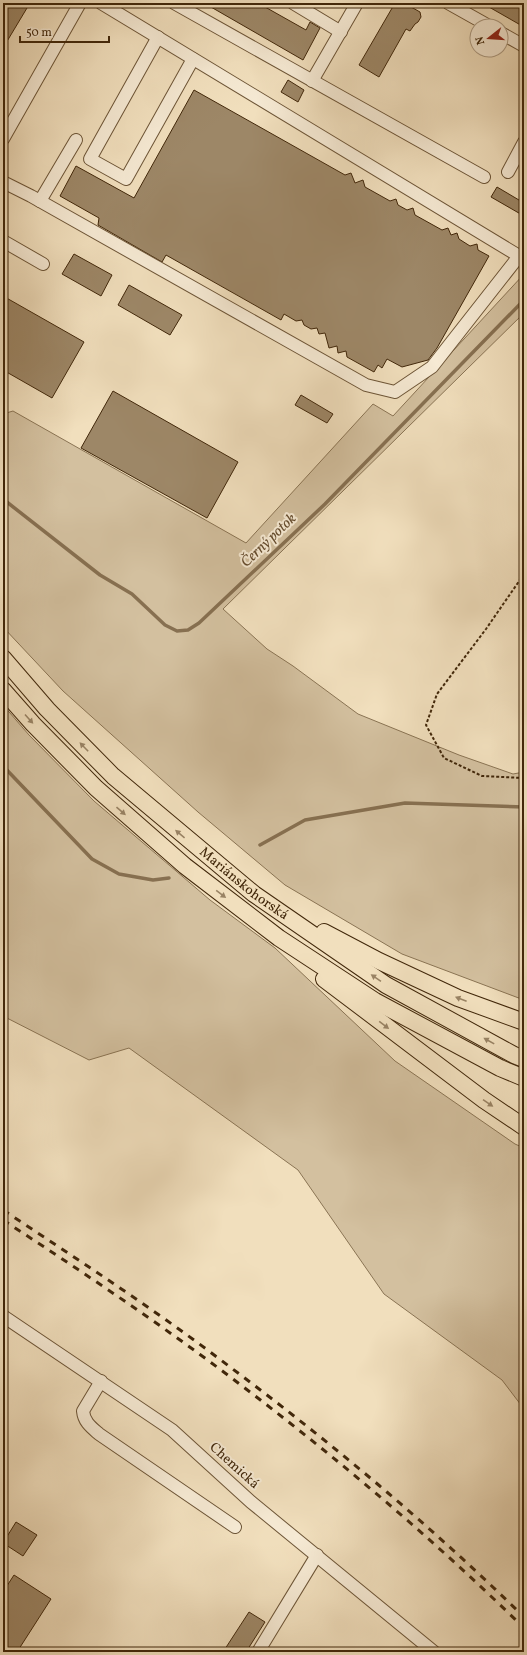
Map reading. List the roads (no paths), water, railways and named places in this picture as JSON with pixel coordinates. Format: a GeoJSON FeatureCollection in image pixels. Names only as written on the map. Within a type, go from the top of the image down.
{"type":"FeatureCollection","features":[{"type":"Feature","properties":{"kind":"main road","name":"Mariánskohorská"},"geometry":{"type":"LineString","coordinates":[[3,658],[48,709],[113,776],[254,894],[386,985],[524,1059]]}},
{"type":"Feature","properties":{"kind":"main road","name":"Mariánskohorská"},"geometry":{"type":"LineString","coordinates":[[3,690],[33,724],[96,788],[185,866],[279,938],[374,1001],[500,1068],[524,1078]]}},
{"type":"Feature","properties":{"kind":"main road"},"geometry":{"type":"LineString","coordinates":[[254,894],[379,961],[458,998],[524,1022]]}},
{"type":"Feature","properties":{"kind":"main road"},"geometry":{"type":"LineString","coordinates":[[279,938],[324,979],[484,1100],[524,1127]]}},
{"type":"Feature","properties":{"kind":"street"},"geometry":{"type":"LineString","coordinates":[[3,139],[80,3]]}},
{"type":"Feature","properties":{"kind":"street"},"geometry":{"type":"LineString","coordinates":[[3,182],[40,201],[366,385],[395,392],[432,367],[519,256],[102,3]]}},
{"type":"Feature","properties":{"kind":"street"},"geometry":{"type":"LineString","coordinates":[[174,3],[484,177]]}},
{"type":"Feature","properties":{"kind":"street"},"geometry":{"type":"LineString","coordinates":[[293,3],[341,32]]}},
{"type":"Feature","properties":{"kind":"street"},"geometry":{"type":"LineString","coordinates":[[312,81],[357,3]]}},
{"type":"Feature","properties":{"kind":"street"},"geometry":{"type":"LineString","coordinates":[[448,3],[475,18]]}},
{"type":"Feature","properties":{"kind":"street"},"geometry":{"type":"LineString","coordinates":[[158,37],[90,158],[126,179],[193,59]]}},
{"type":"Feature","properties":{"kind":"street"},"geometry":{"type":"LineString","coordinates":[[509,38],[524,46]]}},
{"type":"Feature","properties":{"kind":"street"},"geometry":{"type":"LineString","coordinates":[[40,201],[76,140]]}},
{"type":"Feature","properties":{"kind":"street"},"geometry":{"type":"LineString","coordinates":[[508,172],[524,142]]}},
{"type":"Feature","properties":{"kind":"street"},"geometry":{"type":"LineString","coordinates":[[3,241],[43,264]]}},
{"type":"Feature","properties":{"kind":"street","name":"Chemická"},"geometry":{"type":"LineString","coordinates":[[3,1316],[172,1430],[251,1502],[434,1652]]}},
{"type":"Feature","properties":{"kind":"street"},"geometry":{"type":"LineString","coordinates":[[101,1381],[83,1411],[83,1416],[86,1423],[99,1434],[235,1527]]}},
{"type":"Feature","properties":{"kind":"street"},"geometry":{"type":"LineString","coordinates":[[258,1652],[317,1555]]}},
{"type":"Feature","properties":{"kind":"waterway","name":"Černý potok"},"geometry":{"type":"LineString","coordinates":[[3,499],[100,575],[132,594],[165,625],[177,631],[188,630],[199,623],[325,504],[524,300]]}},
{"type":"Feature","properties":{"kind":"waterway"},"geometry":{"type":"LineString","coordinates":[[3,766],[92,859],[119,874],[153,880],[169,878]]}},
{"type":"Feature","properties":{"kind":"waterway"},"geometry":{"type":"LineString","coordinates":[[260,845],[305,820],[405,803],[524,807]]}},
{"type":"Feature","properties":{"kind":"railway"},"geometry":{"type":"LineString","coordinates":[[3,1210],[146,1306],[268,1396],[381,1487],[454,1551],[524,1617]]}},
{"type":"Feature","properties":{"kind":"railway"},"geometry":{"type":"LineString","coordinates":[[3,1220],[143,1314],[198,1353],[303,1433],[416,1528],[524,1628]]}}]}
